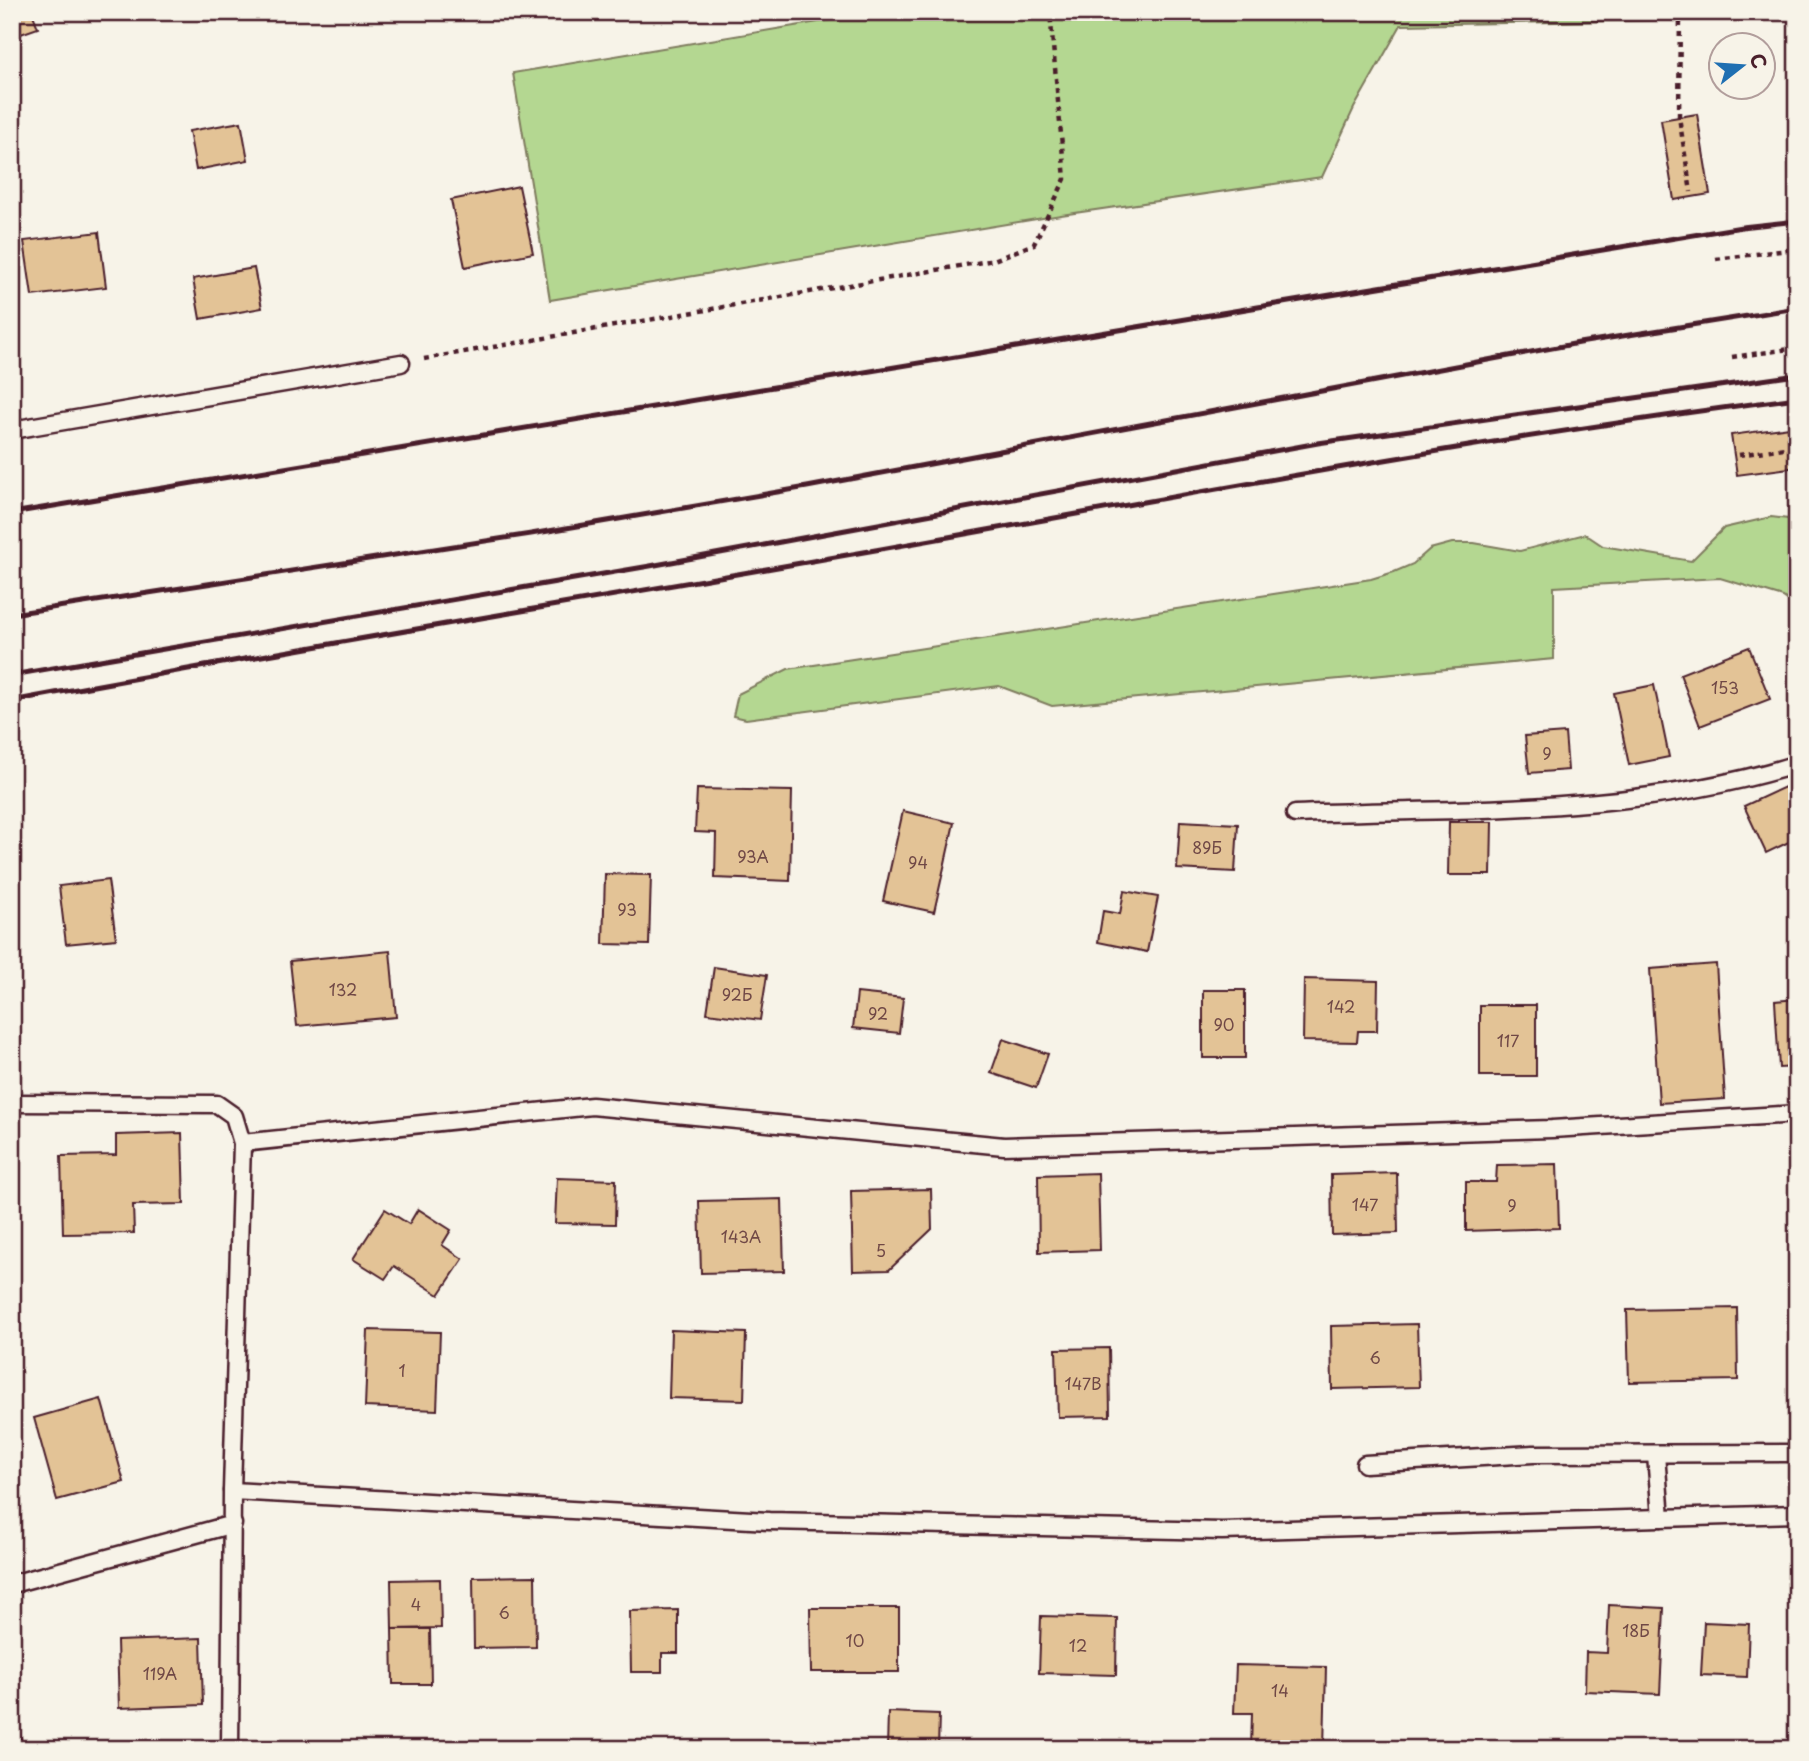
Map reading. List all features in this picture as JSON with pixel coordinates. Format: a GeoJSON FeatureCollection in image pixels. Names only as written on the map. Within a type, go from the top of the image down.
{"type":"FeatureCollection","features":[{"type":"Feature","properties":{"kind":"lane"},"geometry":{"type":"LineString","coordinates":[[12,430],[401,363]]}},
{"type":"Feature","properties":{"kind":"lane"},"geometry":{"type":"LineString","coordinates":[[1296,814],[1604,803],[1743,781],[1797,764]]}},
{"type":"Feature","properties":{"kind":"lane"},"geometry":{"type":"LineString","coordinates":[[12,1103],[217,1104],[234,1116],[242,1143],[232,1491],[230,1749]]}},
{"type":"Feature","properties":{"kind":"lane"},"geometry":{"type":"LineString","coordinates":[[242,1143],[592,1106],[1004,1146],[1552,1129],[1797,1114]]}},
{"type":"Feature","properties":{"kind":"lane"},"geometry":{"type":"LineString","coordinates":[[1365,1464],[1533,1454],[1797,1453]]}},
{"type":"Feature","properties":{"kind":"lane"},"geometry":{"type":"LineString","coordinates":[[1656,1455],[1661,1518]]}},
{"type":"Feature","properties":{"kind":"lane"},"geometry":{"type":"LineString","coordinates":[[232,1491],[769,1521],[1222,1531],[1797,1514]]}},
{"type":"Feature","properties":{"kind":"lane"},"geometry":{"type":"LineString","coordinates":[[12,1584],[233,1524]]}},
{"type":"Feature","properties":{"kind":"path"},"geometry":{"type":"LineString","coordinates":[[401,363],[994,260],[1034,244],[1065,179],[1050,12]]}},
{"type":"Feature","properties":{"kind":"path"},"geometry":{"type":"LineString","coordinates":[[1680,12],[1679,117],[1691,192]]}},
{"type":"Feature","properties":{"kind":"path"},"geometry":{"type":"LineString","coordinates":[[1716,259],[1788,250]]}},
{"type":"Feature","properties":{"kind":"path"},"geometry":{"type":"LineString","coordinates":[[1732,356],[1797,348]]}},
{"type":"Feature","properties":{"kind":"path"},"geometry":{"type":"LineString","coordinates":[[1739,454],[1797,446]]}},
{"type":"Feature","properties":{"kind":"green space"},"geometry":{"type":"Polygon","coordinates":[[[878,12],[1659,12],[1658,20],[1401,25],[1354,108],[1322,177],[1061,215],[550,300],[513,73],[878,12]]]}},
{"type":"Feature","properties":{"kind":"green space"},"geometry":{"type":"Polygon","coordinates":[[[1771,517],[1797,520],[1797,607],[1783,597],[1720,578],[1554,587],[1554,659],[1052,706],[999,686],[746,719],[733,716],[738,694],[788,669],[1371,579],[1413,564],[1430,549],[1452,543],[1474,543],[1520,551],[1585,534],[1603,546],[1691,561],[1724,528],[1771,517]]]}},
{"type":"Feature","properties":{"kind":"building"},"geometry":{"type":"Polygon","coordinates":[[[12,12],[32,12],[38,28],[12,37],[12,12]]]}},
{"type":"Feature","properties":{"kind":"building"},"geometry":{"type":"Polygon","coordinates":[[[1697,114],[1710,194],[1674,200],[1661,120],[1697,114]]]}},
{"type":"Feature","properties":{"kind":"building"},"geometry":{"type":"Polygon","coordinates":[[[241,122],[248,160],[196,170],[189,131],[241,122]]]}},
{"type":"Feature","properties":{"kind":"building"},"geometry":{"type":"Polygon","coordinates":[[[519,186],[533,253],[465,267],[451,200],[519,186]]]}},
{"type":"Feature","properties":{"kind":"building"},"geometry":{"type":"Polygon","coordinates":[[[99,232],[106,287],[32,296],[24,241],[99,232]]]}},
{"type":"Feature","properties":{"kind":"building"},"geometry":{"type":"Polygon","coordinates":[[[254,268],[262,308],[200,319],[193,279],[254,268]]]}},
{"type":"Feature","properties":{"kind":"building"},"geometry":{"type":"Polygon","coordinates":[[[1797,426],[1797,467],[1737,475],[1731,435],[1797,426]]]}},
{"type":"Feature","properties":{"kind":"building"},"geometry":{"type":"Polygon","coordinates":[[[1749,647],[1770,699],[1700,726],[1680,674],[1749,647]]]}},
{"type":"Feature","properties":{"kind":"building"},"geometry":{"type":"Polygon","coordinates":[[[1654,685],[1669,757],[1629,765],[1614,693],[1654,685]]]}},
{"type":"Feature","properties":{"kind":"building"},"geometry":{"type":"Polygon","coordinates":[[[1565,733],[1568,770],[1529,773],[1525,736],[1565,733]]]}},
{"type":"Feature","properties":{"kind":"building"},"geometry":{"type":"Polygon","coordinates":[[[1787,786],[1797,808],[1797,838],[1766,853],[1744,806],[1787,786]]]}},
{"type":"Feature","properties":{"kind":"building"},"geometry":{"type":"Polygon","coordinates":[[[697,789],[792,791],[790,881],[715,878],[716,833],[695,832],[697,789]]]}},
{"type":"Feature","properties":{"kind":"building"},"geometry":{"type":"Polygon","coordinates":[[[903,811],[954,823],[934,912],[883,901],[903,811]]]}},
{"type":"Feature","properties":{"kind":"building"},"geometry":{"type":"Polygon","coordinates":[[[1180,821],[1238,824],[1235,872],[1177,869],[1180,821]]]}},
{"type":"Feature","properties":{"kind":"building"},"geometry":{"type":"Polygon","coordinates":[[[1449,822],[1492,822],[1491,875],[1448,875],[1449,822]]]}},
{"type":"Feature","properties":{"kind":"building"},"geometry":{"type":"Polygon","coordinates":[[[605,874],[651,875],[649,945],[603,944],[605,874]]]}},
{"type":"Feature","properties":{"kind":"building"},"geometry":{"type":"Polygon","coordinates":[[[108,880],[116,939],[66,944],[59,886],[108,880]]]}},
{"type":"Feature","properties":{"kind":"building"},"geometry":{"type":"Polygon","coordinates":[[[1124,891],[1158,897],[1147,952],[1098,942],[1103,911],[1120,914],[1124,891]]]}},
{"type":"Feature","properties":{"kind":"building"},"geometry":{"type":"Polygon","coordinates":[[[390,951],[396,1017],[297,1026],[290,961],[390,951]]]}},
{"type":"Feature","properties":{"kind":"building"},"geometry":{"type":"Polygon","coordinates":[[[1716,964],[1725,1099],[1659,1103],[1650,969],[1716,964]]]}},
{"type":"Feature","properties":{"kind":"building"},"geometry":{"type":"Polygon","coordinates":[[[714,967],[767,975],[760,1020],[707,1013],[714,967]]]}},
{"type":"Feature","properties":{"kind":"building"},"geometry":{"type":"Polygon","coordinates":[[[1304,979],[1378,981],[1377,1031],[1358,1031],[1357,1042],[1303,1041],[1304,979]]]}},
{"type":"Feature","properties":{"kind":"building"},"geometry":{"type":"Polygon","coordinates":[[[1203,990],[1245,990],[1245,1058],[1203,1058],[1203,990]]]}},
{"type":"Feature","properties":{"kind":"building"},"geometry":{"type":"Polygon","coordinates":[[[857,993],[903,998],[899,1033],[853,1028],[857,993]]]}},
{"type":"Feature","properties":{"kind":"building"},"geometry":{"type":"Polygon","coordinates":[[[1797,999],[1797,1067],[1779,1068],[1775,1001],[1797,999]]]}},
{"type":"Feature","properties":{"kind":"building"},"geometry":{"type":"Polygon","coordinates":[[[1480,1005],[1536,1005],[1536,1076],[1480,1076],[1480,1005]]]}},
{"type":"Feature","properties":{"kind":"building"},"geometry":{"type":"Polygon","coordinates":[[[1003,1039],[1048,1054],[1036,1088],[991,1073],[1003,1039]]]}},
{"type":"Feature","properties":{"kind":"building"},"geometry":{"type":"Polygon","coordinates":[[[182,1133],[184,1204],[133,1205],[134,1233],[63,1234],[61,1156],[116,1155],[116,1135],[182,1133]]]}},
{"type":"Feature","properties":{"kind":"building"},"geometry":{"type":"Polygon","coordinates":[[[1557,1164],[1559,1228],[1466,1231],[1466,1182],[1496,1182],[1497,1165],[1557,1164]]]}},
{"type":"Feature","properties":{"kind":"building"},"geometry":{"type":"Polygon","coordinates":[[[1098,1173],[1100,1250],[1039,1252],[1038,1175],[1098,1173]]]}},
{"type":"Feature","properties":{"kind":"building"},"geometry":{"type":"Polygon","coordinates":[[[1397,1173],[1398,1233],[1332,1235],[1331,1175],[1397,1173]]]}},
{"type":"Feature","properties":{"kind":"building"},"geometry":{"type":"Polygon","coordinates":[[[557,1178],[616,1180],[615,1224],[555,1223],[557,1178]]]}},
{"type":"Feature","properties":{"kind":"building"},"geometry":{"type":"Polygon","coordinates":[[[931,1189],[932,1229],[889,1270],[853,1271],[851,1191],[931,1189]]]}},
{"type":"Feature","properties":{"kind":"building"},"geometry":{"type":"Polygon","coordinates":[[[782,1199],[784,1271],[701,1273],[699,1201],[782,1199]]]}},
{"type":"Feature","properties":{"kind":"building"},"geometry":{"type":"Polygon","coordinates":[[[385,1209],[409,1224],[418,1209],[451,1230],[442,1245],[463,1259],[439,1295],[394,1266],[385,1279],[353,1259],[385,1209]]]}},
{"type":"Feature","properties":{"kind":"building"},"geometry":{"type":"Polygon","coordinates":[[[1737,1308],[1738,1380],[1629,1382],[1627,1310],[1737,1308]]]}},
{"type":"Feature","properties":{"kind":"building"},"geometry":{"type":"Polygon","coordinates":[[[1417,1324],[1419,1387],[1332,1389],[1331,1326],[1417,1324]]]}},
{"type":"Feature","properties":{"kind":"building"},"geometry":{"type":"Polygon","coordinates":[[[368,1330],[440,1332],[437,1410],[365,1407],[368,1330]]]}},
{"type":"Feature","properties":{"kind":"building"},"geometry":{"type":"Polygon","coordinates":[[[671,1330],[746,1333],[744,1400],[669,1398],[671,1330]]]}},
{"type":"Feature","properties":{"kind":"building"},"geometry":{"type":"Polygon","coordinates":[[[1109,1348],[1110,1416],[1058,1417],[1056,1349],[1109,1348]]]}},
{"type":"Feature","properties":{"kind":"building"},"geometry":{"type":"Polygon","coordinates":[[[101,1399],[124,1482],[57,1500],[34,1418],[101,1399]]]}},
{"type":"Feature","properties":{"kind":"building"},"geometry":{"type":"Polygon","coordinates":[[[535,1576],[536,1647],[474,1648],[473,1577],[535,1576]]]}},
{"type":"Feature","properties":{"kind":"building"},"geometry":{"type":"Polygon","coordinates":[[[440,1579],[441,1628],[392,1629],[391,1580],[440,1579]]]}},
{"type":"Feature","properties":{"kind":"building"},"geometry":{"type":"Polygon","coordinates":[[[1609,1605],[1664,1608],[1660,1694],[1585,1691],[1586,1652],[1607,1653],[1609,1605]]]}},
{"type":"Feature","properties":{"kind":"building"},"geometry":{"type":"Polygon","coordinates":[[[810,1608],[899,1608],[899,1672],[811,1672],[810,1608]]]}},
{"type":"Feature","properties":{"kind":"building"},"geometry":{"type":"Polygon","coordinates":[[[678,1610],[678,1653],[662,1653],[662,1672],[631,1672],[630,1611],[678,1610]]]}},
{"type":"Feature","properties":{"kind":"building"},"geometry":{"type":"Polygon","coordinates":[[[1041,1616],[1117,1618],[1116,1675],[1039,1673],[1041,1616]]]}},
{"type":"Feature","properties":{"kind":"building"},"geometry":{"type":"Polygon","coordinates":[[[1704,1622],[1749,1624],[1747,1677],[1701,1675],[1704,1622]]]}},
{"type":"Feature","properties":{"kind":"building"},"geometry":{"type":"Polygon","coordinates":[[[392,1629],[430,1629],[431,1684],[393,1684],[392,1629]]]}},
{"type":"Feature","properties":{"kind":"building"},"geometry":{"type":"Polygon","coordinates":[[[201,1638],[203,1705],[119,1708],[117,1641],[201,1638]]]}},
{"type":"Feature","properties":{"kind":"building"},"geometry":{"type":"Polygon","coordinates":[[[1236,1665],[1326,1667],[1324,1749],[1251,1749],[1252,1713],[1234,1713],[1236,1665]]]}},
{"type":"Feature","properties":{"kind":"building"},"geometry":{"type":"Polygon","coordinates":[[[888,1712],[939,1714],[938,1749],[887,1749],[888,1712]]]}},
{"type":"Feature","properties":{"kind":"building"},"geometry":{"type":"Polygon","coordinates":[[[12,1720],[17,1720],[23,1749],[12,1749],[12,1720]]]}},
{"type":"Feature","properties":{"kind":"building"},"geometry":{"type":"Polygon","coordinates":[[[382,1746],[424,1746],[424,1749],[382,1749],[382,1746]]]}},
{"type":"Feature","properties":{"kind":"railway"},"geometry":{"type":"LineString","coordinates":[[12,513],[1742,227],[1797,221]]}},
{"type":"Feature","properties":{"kind":"railway"},"geometry":{"type":"LineString","coordinates":[[12,614],[531,534],[807,487],[1579,343],[1797,308]]}},
{"type":"Feature","properties":{"kind":"railway"},"geometry":{"type":"LineString","coordinates":[[12,675],[650,566],[1318,443],[1797,375]]}},
{"type":"Feature","properties":{"kind":"railway"},"geometry":{"type":"LineString","coordinates":[[12,701],[1338,468],[1567,430],[1797,398]]}}]}
